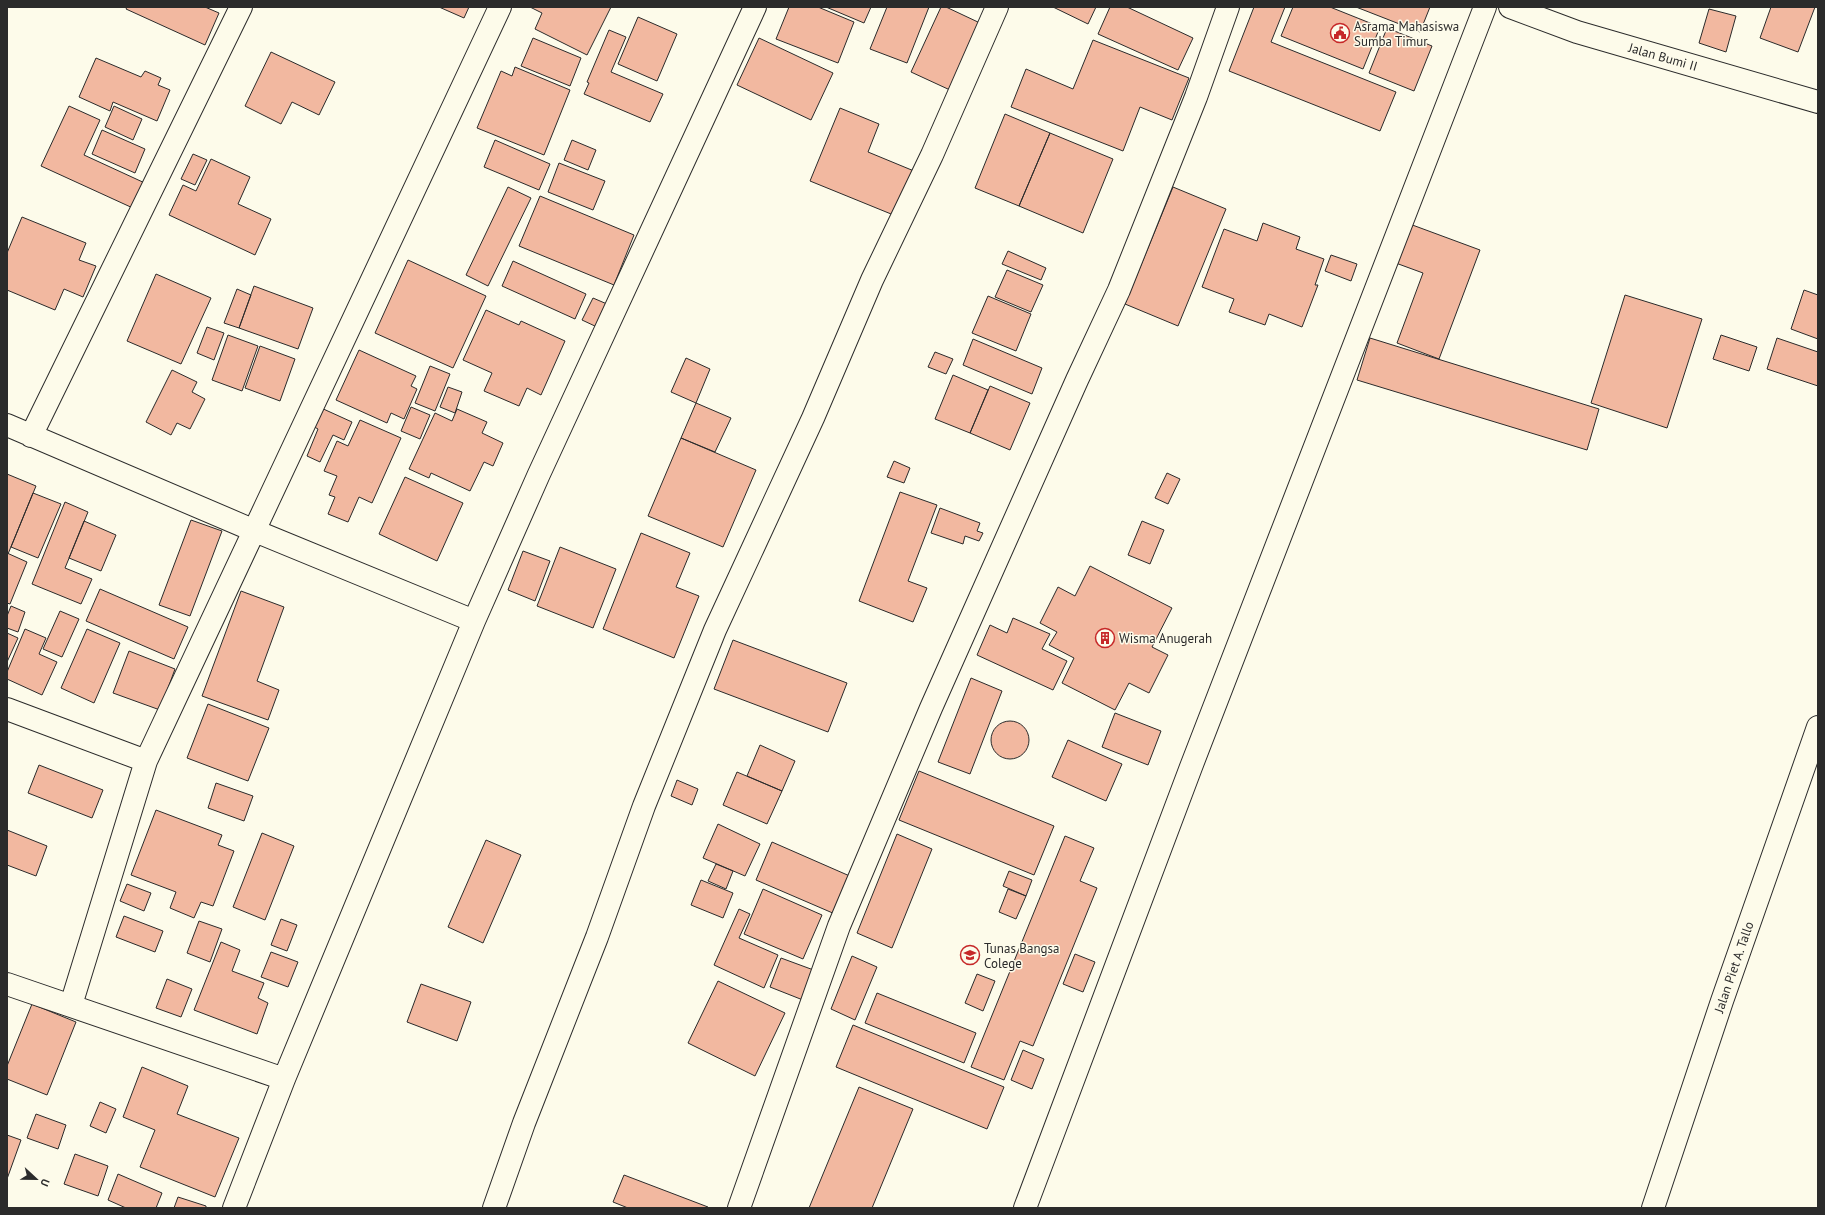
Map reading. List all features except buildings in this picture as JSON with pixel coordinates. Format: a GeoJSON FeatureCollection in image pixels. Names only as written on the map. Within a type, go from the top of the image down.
{"type":"FeatureCollection","features":[{"type":"Feature","properties":{"kind":"street"},"geometry":{"type":"LineString","coordinates":[[31,436],[241,7]]}},
{"type":"Feature","properties":{"kind":"street"},"geometry":{"type":"LineString","coordinates":[[71,1005],[146,761],[500,7]]}},
{"type":"Feature","properties":{"kind":"street"},"geometry":{"type":"LineString","coordinates":[[234,1208],[284,1079],[474,621],[539,474],[755,7]]}},
{"type":"Feature","properties":{"kind":"street"},"geometry":{"type":"LineString","coordinates":[[494,1208],[524,1123],[598,937],[644,806],[715,630],[814,418],[872,280],[932,155],[997,7]]}},
{"type":"Feature","properties":{"kind":"street"},"geometry":{"type":"LineString","coordinates":[[739,1208],[839,926],[938,694],[1077,380],[1119,290],[1196,97],[1228,7]]}},
{"type":"Feature","properties":{"kind":"street"},"geometry":{"type":"LineString","coordinates":[[1025,1208],[1194,759],[1485,7]]}},
{"type":"Feature","properties":{"kind":"street","name":"Jalan Bumi II"},"geometry":{"type":"LineString","coordinates":[[1510,7],[1577,32],[1818,102]]}},
{"type":"Feature","properties":{"kind":"street"},"geometry":{"type":"LineString","coordinates":[[7,425],[255,531],[474,621]]}},
{"type":"Feature","properties":{"kind":"street"},"geometry":{"type":"LineString","coordinates":[[7,709],[146,761]]}},
{"type":"Feature","properties":{"kind":"street","name":"Jalan Piet A. Tallo"},"geometry":{"type":"LineString","coordinates":[[1654,1208],[1722,1001],[1818,727]]}},
{"type":"Feature","properties":{"kind":"street"},"geometry":{"type":"LineString","coordinates":[[7,984],[284,1079]]}},
{"type":"Feature","properties":{"kind":"place","name":"Asrama Mahasiswa Sumba Timur"},"geometry":{"type":"Point","coordinates":[1340,33]}},
{"type":"Feature","properties":{"kind":"place","name":"Wisma Anugerah"},"geometry":{"type":"Point","coordinates":[1105,638]}},
{"type":"Feature","properties":{"kind":"place","name":"Tunas Bangsa Colege"},"geometry":{"type":"Point","coordinates":[970,955]}}]}
